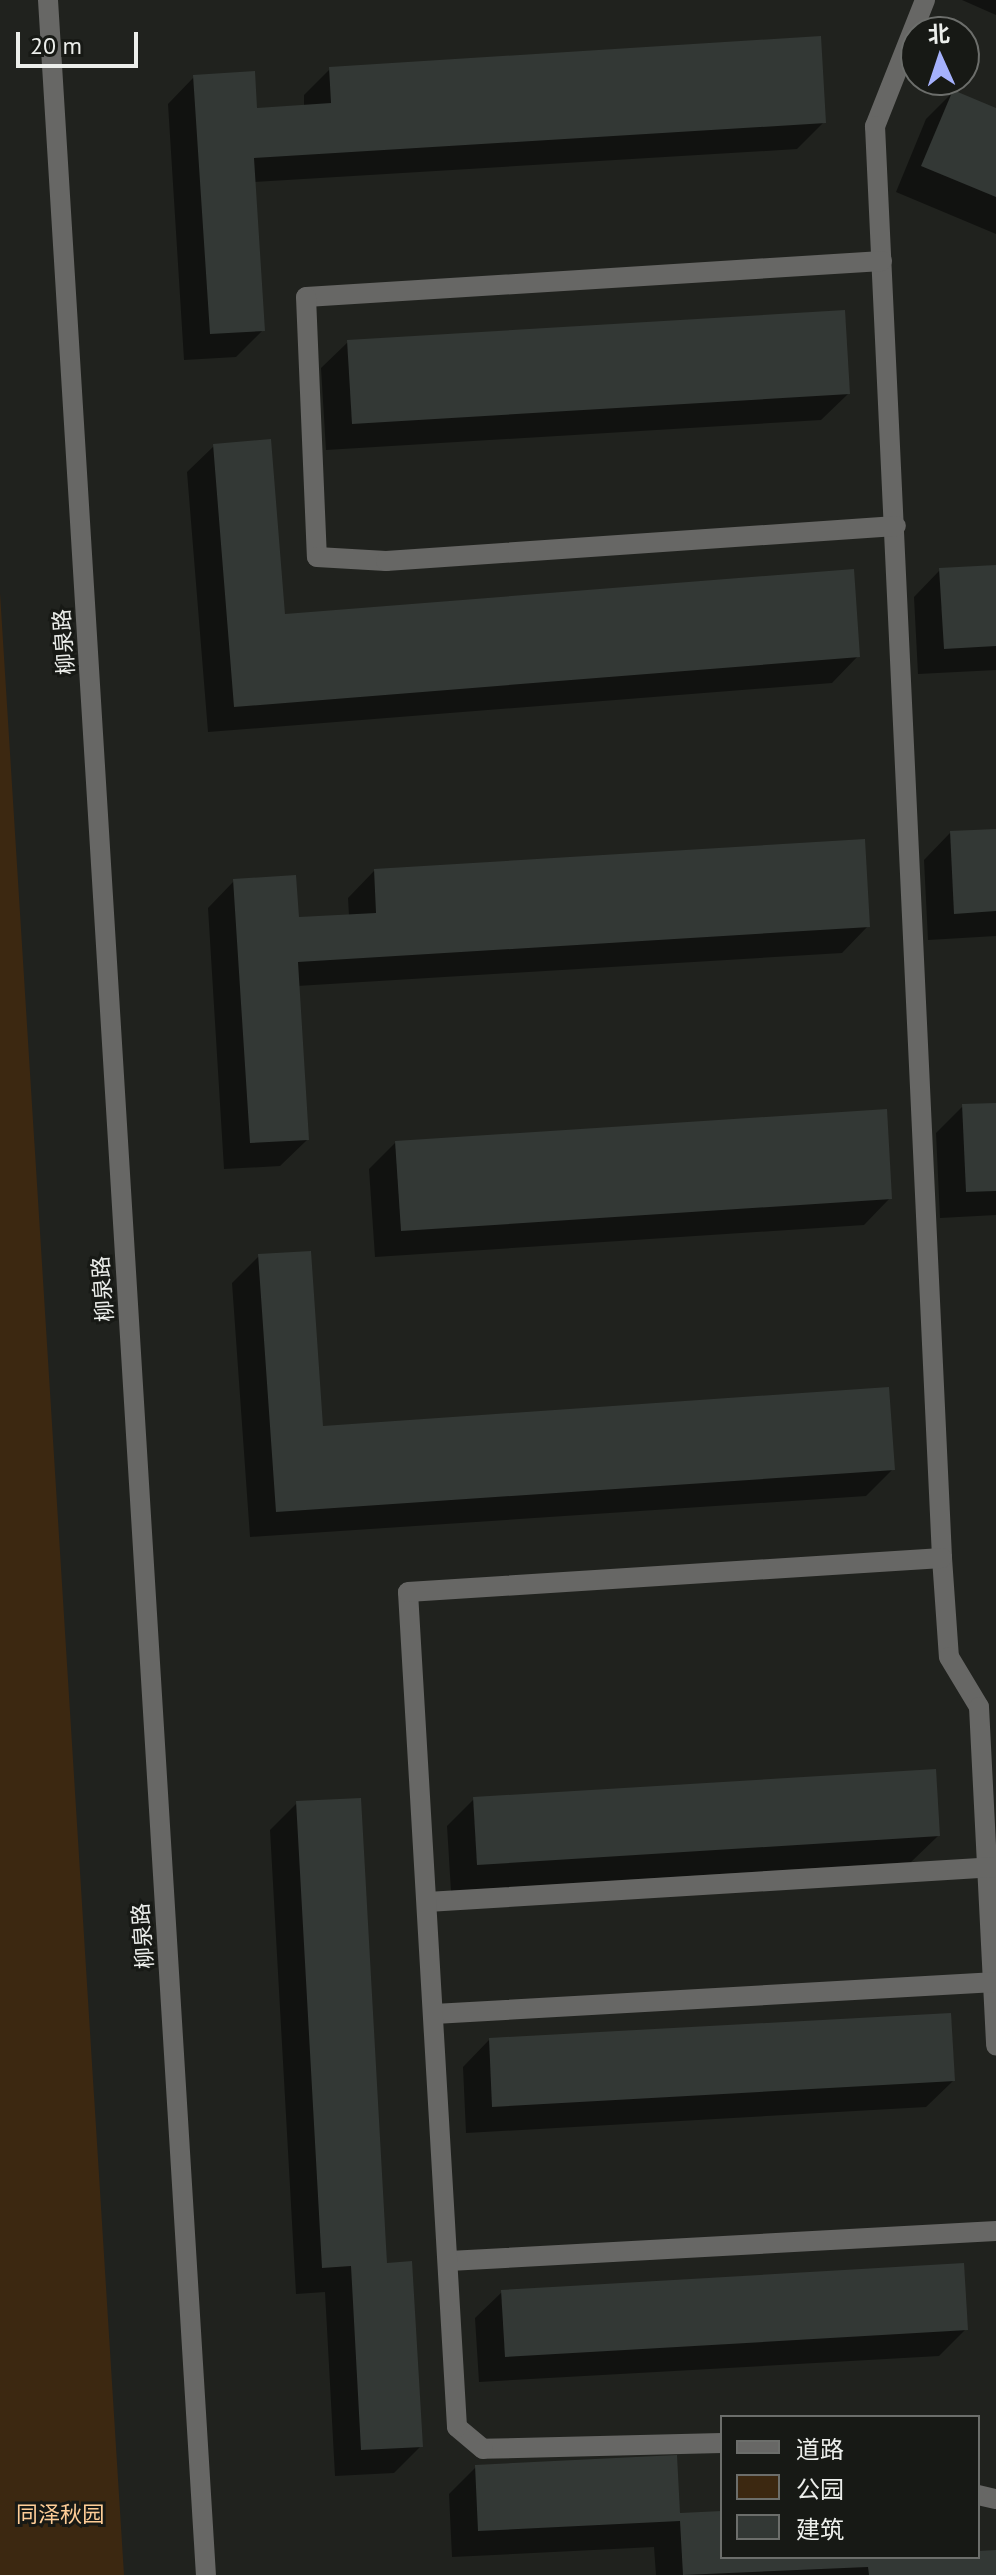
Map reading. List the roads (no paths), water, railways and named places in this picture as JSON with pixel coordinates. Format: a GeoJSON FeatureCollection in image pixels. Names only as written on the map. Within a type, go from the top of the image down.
{"type":"FeatureCollection","features":[{"type":"Feature","properties":{"kind":"street","name":"柳泉路"},"geometry":{"type":"LineString","coordinates":[[48,0],[206,2575]]}},
{"type":"Feature","properties":{"kind":"street"},"geometry":{"type":"LineString","coordinates":[[925,0],[875,126],[942,1558],[949,1657],[988,1707],[996,2046]]}},
{"type":"Feature","properties":{"kind":"street"},"geometry":{"type":"LineString","coordinates":[[882,261],[306,297],[317,557],[386,561],[896,526]]}},
{"type":"Feature","properties":{"kind":"street"},"geometry":{"type":"LineString","coordinates":[[720,2443],[483,2449],[466,2441],[457,2427],[408,1592],[942,1558]]}},
{"type":"Feature","properties":{"kind":"street"},"geometry":{"type":"LineString","coordinates":[[427,1902],[992,1867]]}},
{"type":"Feature","properties":{"kind":"street"},"geometry":{"type":"LineString","coordinates":[[434,2014],[994,1982]]}},
{"type":"Feature","properties":{"kind":"street"},"geometry":{"type":"LineString","coordinates":[[449,2261],[996,2231]]}},
{"type":"Feature","properties":{"kind":"park label","name":"同泽秋园"},"geometry":{"type":"Point","coordinates":[60,2515]}}]}
